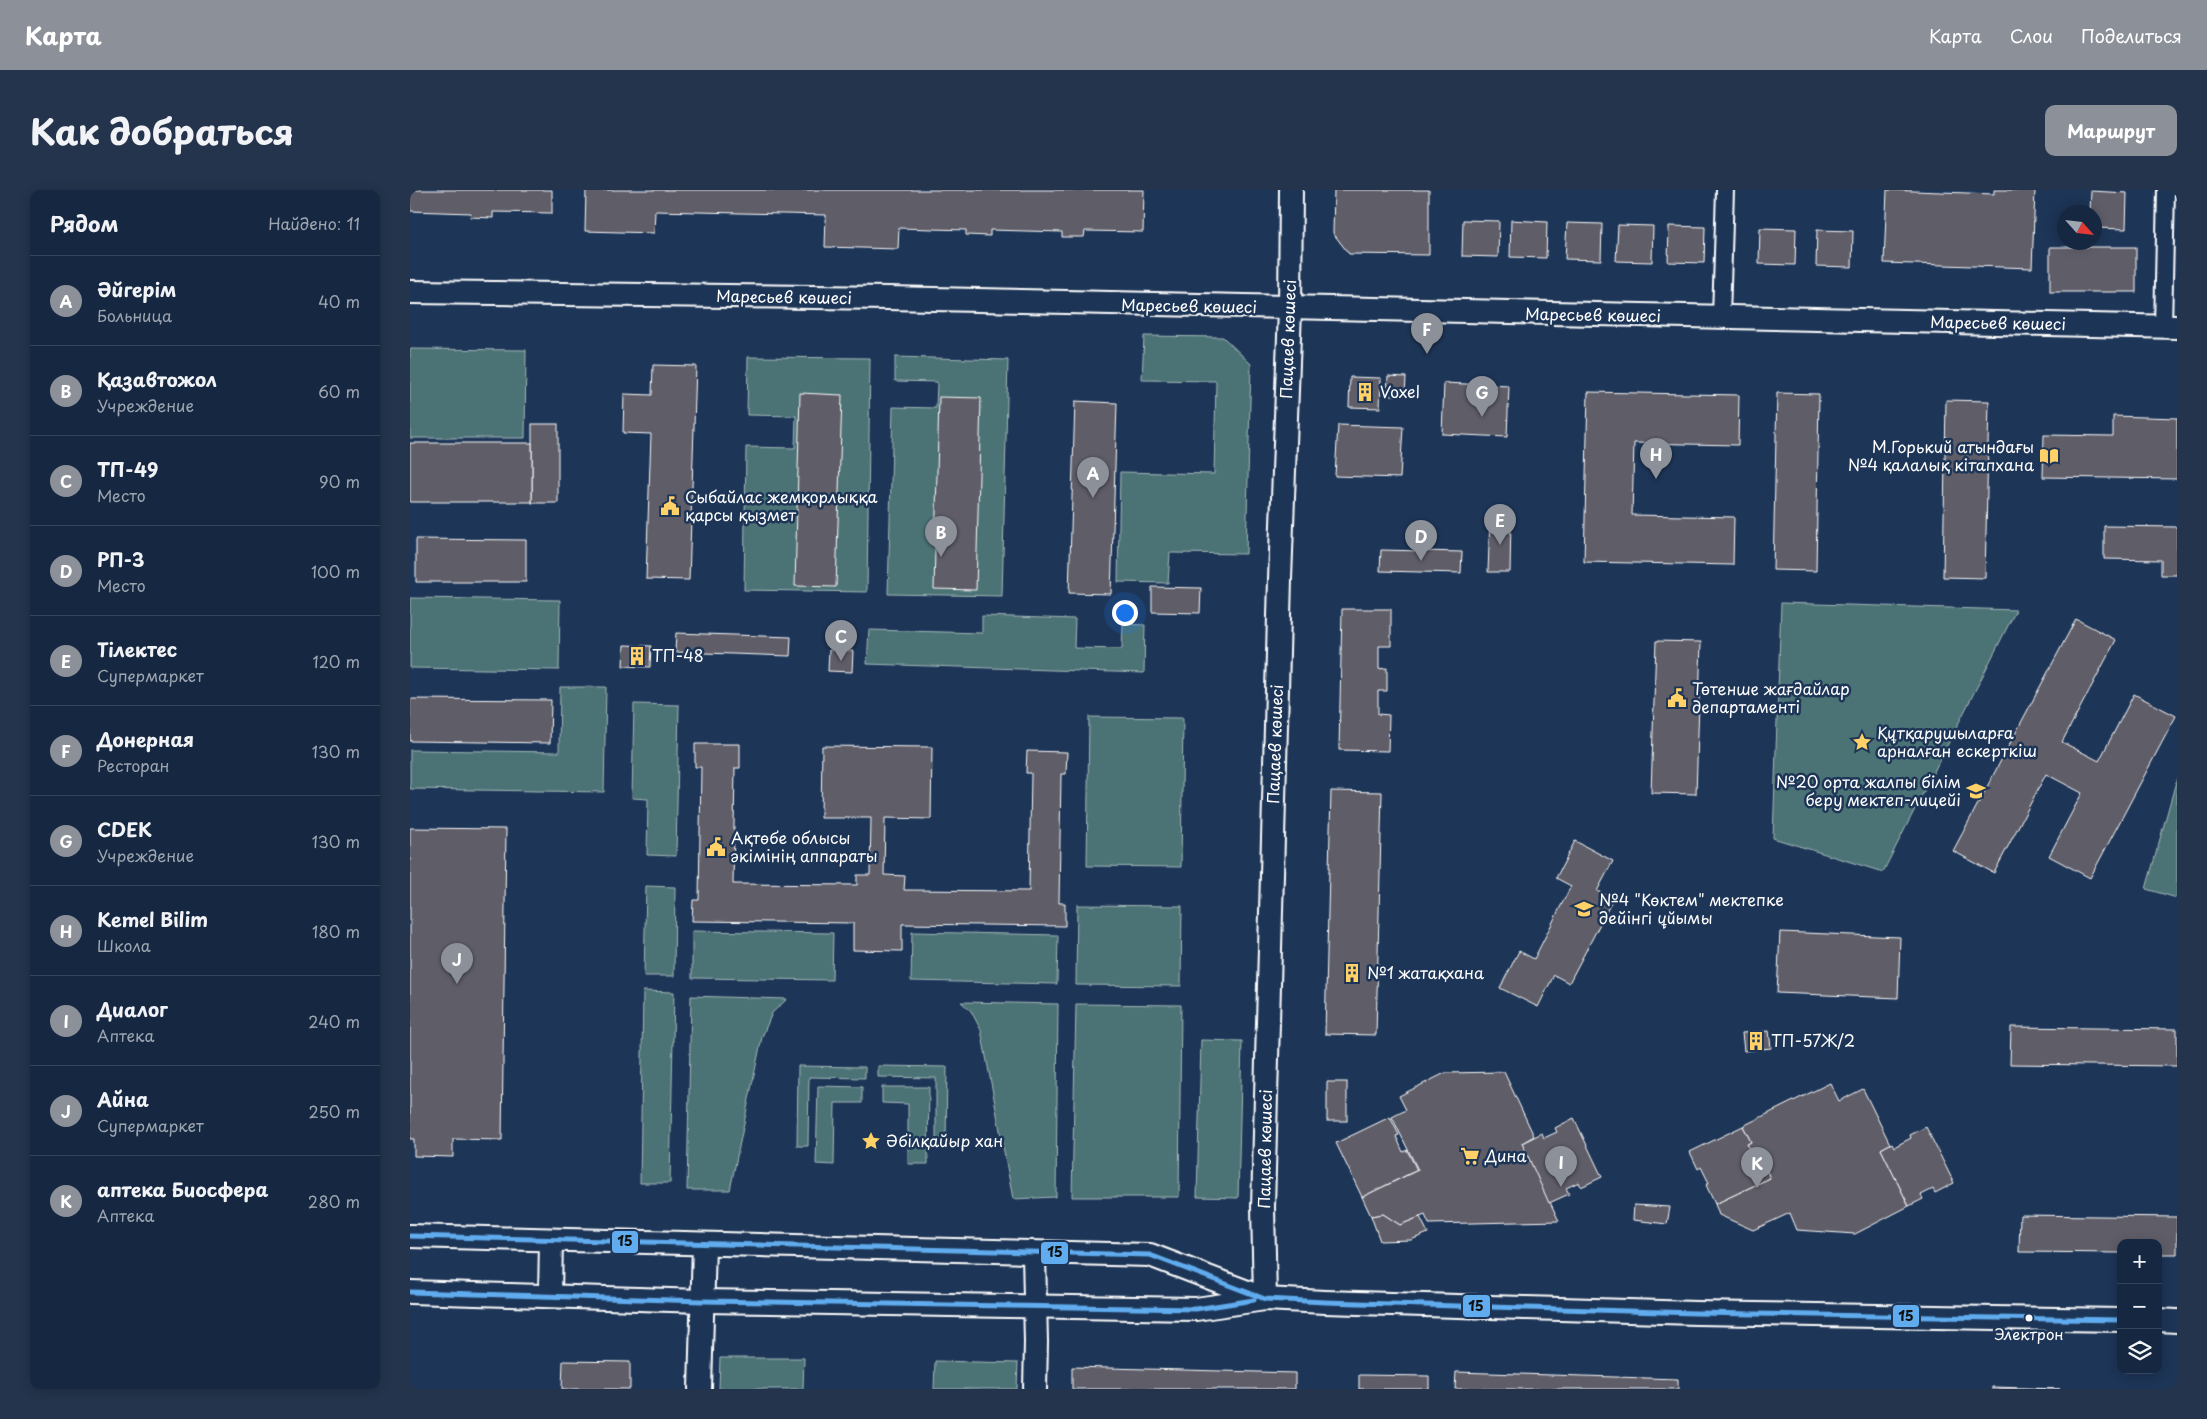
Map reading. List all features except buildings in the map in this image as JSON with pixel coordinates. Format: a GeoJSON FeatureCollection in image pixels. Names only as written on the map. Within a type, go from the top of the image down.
{"type":"FeatureCollection","features":[{"type":"Feature","properties":{"kind":"main road","name":"Пацаев көшесі"},"geometry":{"type":"LineString","coordinates":[[1265,1299],[1263,1208],[1280,579],[1290,308],[1290,190]]}},
{"type":"Feature","properties":{"kind":"main road","name":"Маресьев көшесі"},"geometry":{"type":"LineString","coordinates":[[410,292],[888,298],[2170,327]]}},
{"type":"Feature","properties":{"kind":"main road"},"geometry":{"type":"LineString","coordinates":[[410,1236],[612,1240],[704,1245],[1034,1254],[1150,1255],[1265,1299]]}},
{"type":"Feature","properties":{"kind":"main road"},"geometry":{"type":"LineString","coordinates":[[550,1296],[551,1240]]}},
{"type":"Feature","properties":{"kind":"main road"},"geometry":{"type":"LineString","coordinates":[[700,1389],[704,1245]]}},
{"type":"Feature","properties":{"kind":"main road"},"geometry":{"type":"LineString","coordinates":[[1034,1254],[1035,1389]]}},
{"type":"Feature","properties":{"kind":"main road"},"geometry":{"type":"LineString","coordinates":[[410,1292],[702,1301],[1196,1309],[1265,1299],[1334,1303],[1696,1313],[2117,1320]]}},
{"type":"Feature","properties":{"kind":"main road"},"geometry":{"type":"LineString","coordinates":[[2162,1320],[2177,1321]]}},
{"type":"Feature","properties":{"kind":"street"},"geometry":{"type":"LineString","coordinates":[[1721,318],[1725,190]]}},
{"type":"Feature","properties":{"kind":"street"},"geometry":{"type":"LineString","coordinates":[[2166,190],[2170,327]]}},
{"type":"Feature","properties":{"kind":"green space"},"geometry":{"type":"Polygon","coordinates":[[[1144,336],[1223,337],[1251,364],[1246,554],[1170,553],[1168,583],[1118,582],[1120,472],[1214,474],[1216,381],[1142,380],[1144,336]]]}},
{"type":"Feature","properties":{"kind":"green space"},"geometry":{"type":"Polygon","coordinates":[[[410,349],[526,350],[525,438],[410,438],[410,349]]]}},
{"type":"Feature","properties":{"kind":"green space"},"geometry":{"type":"Polygon","coordinates":[[[748,357],[870,358],[867,592],[744,590],[746,447],[795,448],[796,416],[747,415],[748,357]]]}},
{"type":"Feature","properties":{"kind":"green space"},"geometry":{"type":"Polygon","coordinates":[[[895,357],[1008,360],[1002,596],[888,594],[893,407],[936,408],[937,382],[895,381],[895,357]]]}},
{"type":"Feature","properties":{"kind":"green space"},"geometry":{"type":"Polygon","coordinates":[[[410,598],[560,600],[559,670],[410,668],[410,598]]]}},
{"type":"Feature","properties":{"kind":"green space"},"geometry":{"type":"Polygon","coordinates":[[[1781,603],[2016,610],[1883,872],[1773,838],[1781,603]]]}},
{"type":"Feature","properties":{"kind":"green space"},"geometry":{"type":"Polygon","coordinates":[[[982,616],[1075,619],[1074,648],[1122,649],[1123,624],[1145,625],[1144,673],[867,664],[869,630],[982,633],[982,616]]]}},
{"type":"Feature","properties":{"kind":"green space"},"geometry":{"type":"Polygon","coordinates":[[[560,687],[606,687],[604,792],[410,789],[410,750],[559,752],[560,687]]]}},
{"type":"Feature","properties":{"kind":"green space"},"geometry":{"type":"Polygon","coordinates":[[[634,704],[679,705],[676,856],[647,855],[648,799],[632,798],[634,704]]]}},
{"type":"Feature","properties":{"kind":"green space"},"geometry":{"type":"Polygon","coordinates":[[[1089,717],[1183,718],[1181,867],[1087,866],[1089,717]]]}},
{"type":"Feature","properties":{"kind":"green space"},"geometry":{"type":"Polygon","coordinates":[[[2177,778],[2177,898],[2146,889],[2177,778]]]}},
{"type":"Feature","properties":{"kind":"green space"},"geometry":{"type":"Polygon","coordinates":[[[646,886],[675,887],[674,976],[644,976],[646,886]]]}},
{"type":"Feature","properties":{"kind":"green space"},"geometry":{"type":"Polygon","coordinates":[[[1077,905],[1182,906],[1181,986],[1076,985],[1077,905]]]}},
{"type":"Feature","properties":{"kind":"green space"},"geometry":{"type":"Polygon","coordinates":[[[692,931],[833,933],[832,980],[692,978],[692,931]]]}},
{"type":"Feature","properties":{"kind":"green space"},"geometry":{"type":"Polygon","coordinates":[[[912,932],[1058,935],[1057,984],[911,981],[912,932]]]}},
{"type":"Feature","properties":{"kind":"green space"},"geometry":{"type":"Polygon","coordinates":[[[643,991],[674,992],[670,1183],[640,1183],[643,991]]]}},
{"type":"Feature","properties":{"kind":"green space"},"geometry":{"type":"Polygon","coordinates":[[[691,996],[787,999],[772,1013],[762,1037],[730,1190],[687,1190],[691,996]]]}},
{"type":"Feature","properties":{"kind":"green space"},"geometry":{"type":"Polygon","coordinates":[[[961,1002],[1058,1004],[1056,1197],[1013,1199],[981,1030],[971,1011],[961,1002]]]}},
{"type":"Feature","properties":{"kind":"green space"},"geometry":{"type":"Polygon","coordinates":[[[1076,1004],[1181,1005],[1179,1197],[1072,1197],[1076,1004]]]}},
{"type":"Feature","properties":{"kind":"green space"},"geometry":{"type":"Polygon","coordinates":[[[1201,1040],[1242,1041],[1238,1198],[1197,1197],[1201,1040]]]}},
{"type":"Feature","properties":{"kind":"green space"},"geometry":{"type":"Polygon","coordinates":[[[798,1066],[865,1067],[865,1078],[809,1077],[808,1146],[797,1146],[798,1066]]]}},
{"type":"Feature","properties":{"kind":"green space"},"geometry":{"type":"Polygon","coordinates":[[[878,1066],[947,1067],[946,1146],[936,1146],[936,1078],[878,1077],[878,1066]]]}},
{"type":"Feature","properties":{"kind":"green space"},"geometry":{"type":"Polygon","coordinates":[[[818,1086],[862,1087],[862,1103],[835,1103],[834,1165],[816,1164],[818,1086]]]}},
{"type":"Feature","properties":{"kind":"green space"},"geometry":{"type":"Polygon","coordinates":[[[882,1087],[929,1087],[928,1164],[908,1164],[908,1104],[882,1103],[882,1087]]]}},
{"type":"Feature","properties":{"kind":"green space"},"geometry":{"type":"Polygon","coordinates":[[[720,1358],[804,1358],[803,1389],[719,1389],[720,1358]]]}},
{"type":"Feature","properties":{"kind":"green space"},"geometry":{"type":"Polygon","coordinates":[[[935,1361],[1018,1363],[1017,1389],[934,1389],[935,1361]]]}},
{"type":"Feature","properties":{"kind":"transit line","name":"15"},"geometry":{"type":"LineString","coordinates":[[410,1236],[1150,1255],[1265,1299],[1325,1302],[1696,1313],[2117,1320]]}},
{"type":"Feature","properties":{"kind":"transit line","name":"15"},"geometry":{"type":"LineString","coordinates":[[410,1292],[702,1301],[1196,1309],[1254,1300]]}},
{"type":"Feature","properties":{"kind":"place","name":"Донерная"},"geometry":{"type":"Point","coordinates":[1427,354]}},
{"type":"Feature","properties":{"kind":"place","name":"Voxel"},"geometry":{"type":"Point","coordinates":[1365,392]}},
{"type":"Feature","properties":{"kind":"place","name":"CDEK"},"geometry":{"type":"Point","coordinates":[1482,417]}},
{"type":"Feature","properties":{"kind":"place","name":"М.Горький атындағы №4 қалалық кітапхана"},"geometry":{"type":"Point","coordinates":[2049,456]}},
{"type":"Feature","properties":{"kind":"place","name":"Kemel Bilim"},"geometry":{"type":"Point","coordinates":[1656,479]}},
{"type":"Feature","properties":{"kind":"place","name":"Әйгерім"},"geometry":{"type":"Point","coordinates":[1093,498]}},
{"type":"Feature","properties":{"kind":"place","name":"Сыбайлас жемқорлыққа қарсы қызмет"},"geometry":{"type":"Point","coordinates":[670,506]}},
{"type":"Feature","properties":{"kind":"place","name":"Тілектес"},"geometry":{"type":"Point","coordinates":[1500,545]}},
{"type":"Feature","properties":{"kind":"place","name":"Қазавтожол"},"geometry":{"type":"Point","coordinates":[941,557]}},
{"type":"Feature","properties":{"kind":"place","name":"РП-3"},"geometry":{"type":"Point","coordinates":[1421,561]}},
{"type":"Feature","properties":{"kind":"place","name":"ТП-48"},"geometry":{"type":"Point","coordinates":[637,656]}},
{"type":"Feature","properties":{"kind":"place","name":"ТП-49"},"geometry":{"type":"Point","coordinates":[841,661]}},
{"type":"Feature","properties":{"kind":"place","name":"Төтенше жағдайлар департаменті"},"geometry":{"type":"Point","coordinates":[1677,698]}},
{"type":"Feature","properties":{"kind":"place","name":"Құтқарушыларға арналған ескерткіш"},"geometry":{"type":"Point","coordinates":[1862,742]}},
{"type":"Feature","properties":{"kind":"place","name":"№20 орта жалпы білім беру мектеп-лицейі"},"geometry":{"type":"Point","coordinates":[1976,791]}},
{"type":"Feature","properties":{"kind":"place","name":"Ақтөбе облысы әкімінің аппараты"},"geometry":{"type":"Point","coordinates":[716,847]}},
{"type":"Feature","properties":{"kind":"place","name":"№4 \"Көктем\" мектепке дейінгі ұйымы"},"geometry":{"type":"Point","coordinates":[1584,909]}},
{"type":"Feature","properties":{"kind":"place","name":"№1 жатақхана"},"geometry":{"type":"Point","coordinates":[1352,973]}},
{"type":"Feature","properties":{"kind":"place","name":"Айна"},"geometry":{"type":"Point","coordinates":[457,984]}},
{"type":"Feature","properties":{"kind":"place","name":"ТП-57Ж/2"},"geometry":{"type":"Point","coordinates":[1756,1041]}},
{"type":"Feature","properties":{"kind":"place","name":"Әбілқайыр хан"},"geometry":{"type":"Point","coordinates":[871,1141]}},
{"type":"Feature","properties":{"kind":"place","name":"Дина"},"geometry":{"type":"Point","coordinates":[1470,1156]}},
{"type":"Feature","properties":{"kind":"place","name":"Диалог"},"geometry":{"type":"Point","coordinates":[1561,1187]}},
{"type":"Feature","properties":{"kind":"place","name":"аптека Биосфера"},"geometry":{"type":"Point","coordinates":[1757,1188]}},
{"type":"Feature","properties":{"kind":"place","name":"Электрон"},"geometry":{"type":"Point","coordinates":[2029,1318]}}]}
